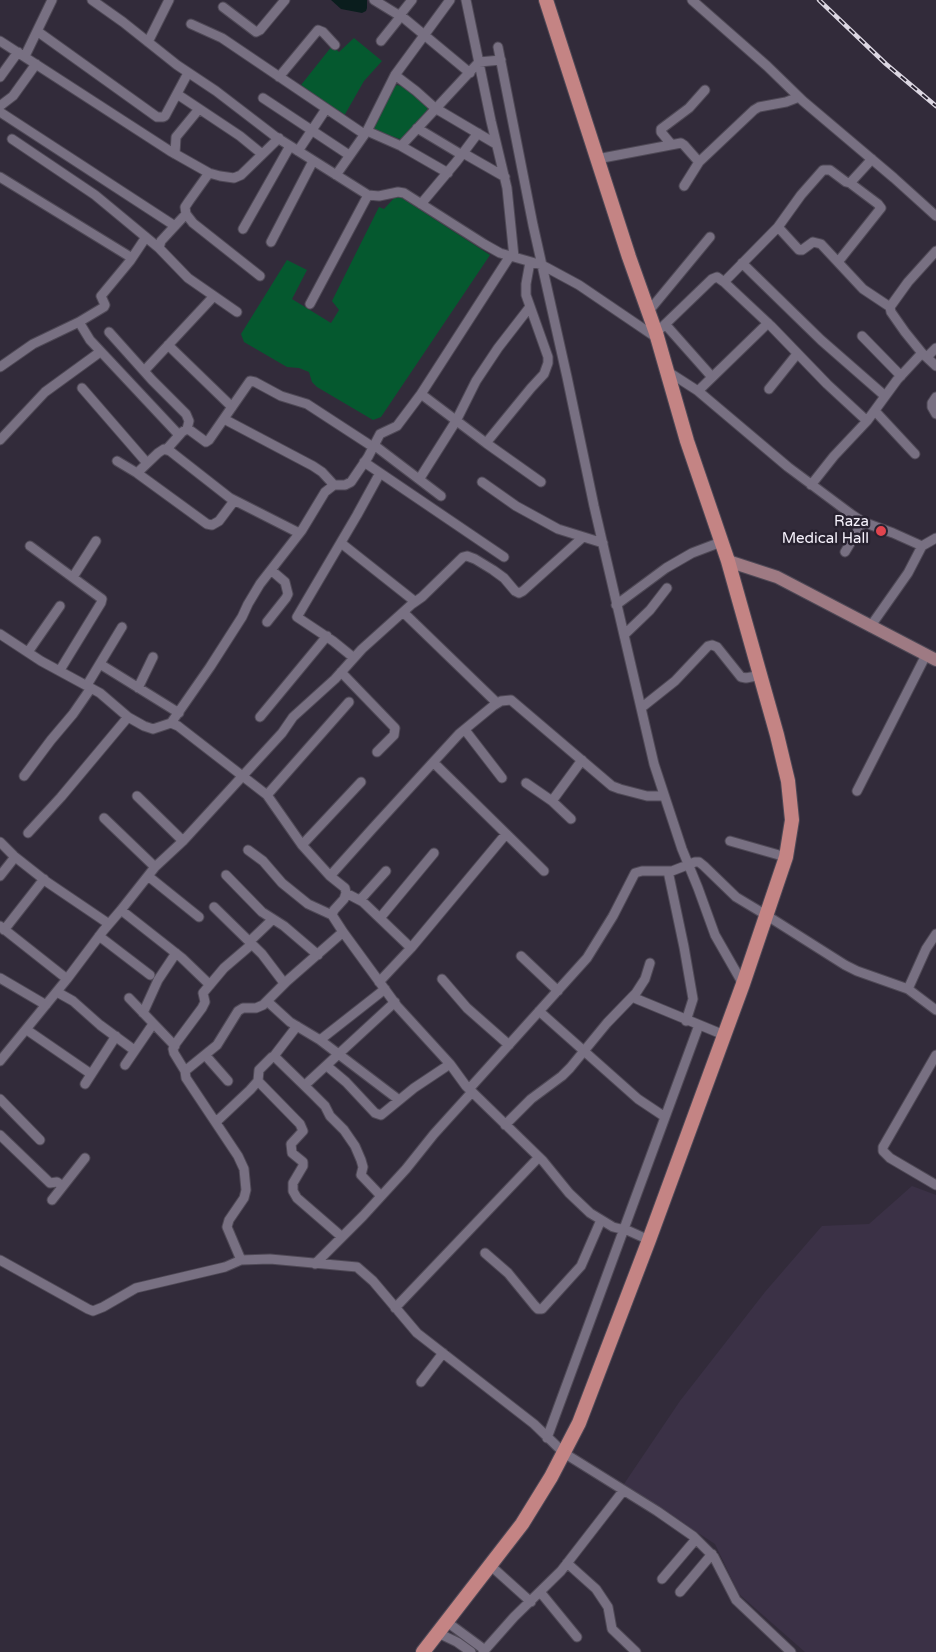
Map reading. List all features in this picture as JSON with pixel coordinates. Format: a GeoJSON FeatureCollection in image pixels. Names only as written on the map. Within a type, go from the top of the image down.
{"type":"FeatureCollection","features":[{"type":"Feature","properties":{"kind":"main road"},"geometry":{"type":"LineString","coordinates":[[423,1652],[522,1524],[564,1453],[593,1390],[742,984],[786,856],[792,820],[788,781],[761,675],[728,561],[687,441],[667,371],[659,332],[648,312],[546,0]]}},
{"type":"Feature","properties":{"kind":"street"},"geometry":{"type":"LineString","coordinates":[[0,77],[21,54],[37,31],[51,0]]}},
{"type":"Feature","properties":{"kind":"street"},"geometry":{"type":"LineString","coordinates":[[92,0],[279,138],[368,195],[404,193],[500,253],[542,265],[659,332],[711,377]]}},
{"type":"Feature","properties":{"kind":"street"},"geometry":{"type":"LineString","coordinates":[[148,42],[169,0]]}},
{"type":"Feature","properties":{"kind":"street"},"geometry":{"type":"LineString","coordinates":[[223,7],[256,32],[285,0]]}},
{"type":"Feature","properties":{"kind":"street"},"geometry":{"type":"LineString","coordinates":[[374,0],[401,16],[426,35],[470,73]]}},
{"type":"Feature","properties":{"kind":"street"},"geometry":{"type":"LineString","coordinates":[[381,42],[412,0]]}},
{"type":"Feature","properties":{"kind":"street"},"geometry":{"type":"LineString","coordinates":[[336,175],[365,132],[395,75],[450,0]]}},
{"type":"Feature","properties":{"kind":"street"},"geometry":{"type":"LineString","coordinates":[[0,634],[100,693],[128,717],[144,726],[153,729],[171,723],[222,650],[248,604],[299,533],[325,492],[334,485],[348,484],[380,434],[397,426],[421,394],[512,256],[505,177],[466,0]]}},
{"type":"Feature","properties":{"kind":"street"},"geometry":{"type":"LineString","coordinates":[[692,0],[936,216]]}},
{"type":"Feature","properties":{"kind":"street"},"geometry":{"type":"LineString","coordinates":[[191,24],[222,38],[326,109],[365,132],[401,146],[448,172]]}},
{"type":"Feature","properties":{"kind":"street"},"geometry":{"type":"LineString","coordinates":[[279,77],[318,30],[323,32],[335,45]]}},
{"type":"Feature","properties":{"kind":"street"},"geometry":{"type":"LineString","coordinates":[[37,31],[157,117],[165,116],[188,73]]}},
{"type":"Feature","properties":{"kind":"street"},"geometry":{"type":"LineString","coordinates":[[0,41],[118,118],[209,173],[234,178],[241,175],[279,138]]}},
{"type":"Feature","properties":{"kind":"street"},"geometry":{"type":"LineString","coordinates":[[498,47],[511,121],[542,265],[616,605],[654,764],[715,935],[742,984]]}},
{"type":"Feature","properties":{"kind":"street"},"geometry":{"type":"LineString","coordinates":[[401,146],[479,62],[501,60]]}},
{"type":"Feature","properties":{"kind":"street"},"geometry":{"type":"LineString","coordinates":[[0,106],[15,94],[36,64]]}},
{"type":"Feature","properties":{"kind":"street"},"geometry":{"type":"LineString","coordinates":[[395,75],[435,108],[496,144]]}},
{"type":"Feature","properties":{"kind":"street"},"geometry":{"type":"LineString","coordinates":[[671,144],[661,129],[689,108],[705,90]]}},
{"type":"Feature","properties":{"kind":"street"},"geometry":{"type":"LineString","coordinates":[[177,94],[240,136],[262,154]]}},
{"type":"Feature","properties":{"kind":"street"},"geometry":{"type":"LineString","coordinates":[[684,186],[699,162],[754,110],[799,97]]}},
{"type":"Feature","properties":{"kind":"street"},"geometry":{"type":"LineString","coordinates":[[263,98],[349,155]]}},
{"type":"Feature","properties":{"kind":"street"},"geometry":{"type":"LineString","coordinates":[[175,154],[176,137],[200,109]]}},
{"type":"Feature","properties":{"kind":"street"},"geometry":{"type":"LineString","coordinates":[[243,229],[294,148],[312,130],[326,109]]}},
{"type":"Feature","properties":{"kind":"street"},"geometry":{"type":"LineString","coordinates":[[0,112],[175,226]]}},
{"type":"Feature","properties":{"kind":"street"},"geometry":{"type":"LineString","coordinates":[[417,128],[505,177]]}},
{"type":"Feature","properties":{"kind":"street"},"geometry":{"type":"LineString","coordinates":[[422,204],[478,133]]}},
{"type":"Feature","properties":{"kind":"street"},"geometry":{"type":"LineString","coordinates":[[12,139],[95,195],[159,248],[188,278],[237,312]]}},
{"type":"Feature","properties":{"kind":"street"},"geometry":{"type":"LineString","coordinates":[[597,159],[671,144],[683,144],[699,162]]}},
{"type":"Feature","properties":{"kind":"street"},"geometry":{"type":"LineString","coordinates":[[850,183],[872,159]]}},
{"type":"Feature","properties":{"kind":"street"},"geometry":{"type":"LineString","coordinates":[[271,242],[313,161]]}},
{"type":"Feature","properties":{"kind":"street"},"geometry":{"type":"LineString","coordinates":[[724,282],[778,227],[801,195],[825,169],[850,183],[881,208],[838,262]]}},
{"type":"Feature","properties":{"kind":"street"},"geometry":{"type":"LineString","coordinates":[[209,173],[185,207],[186,214],[193,224],[260,276]]}},
{"type":"Feature","properties":{"kind":"street"},"geometry":{"type":"LineString","coordinates":[[0,177],[132,258]]}},
{"type":"Feature","properties":{"kind":"street"},"geometry":{"type":"LineString","coordinates":[[310,304],[368,195]]}},
{"type":"Feature","properties":{"kind":"street"},"geometry":{"type":"LineString","coordinates":[[159,248],[159,243],[186,214]]}},
{"type":"Feature","properties":{"kind":"street"},"geometry":{"type":"LineString","coordinates":[[778,227],[799,250],[816,242],[822,245],[867,292],[890,307],[905,332],[936,366]]}},
{"type":"Feature","properties":{"kind":"street"},"geometry":{"type":"LineString","coordinates":[[0,367],[33,344],[79,322],[105,306],[101,296],[146,237]]}},
{"type":"Feature","properties":{"kind":"street"},"geometry":{"type":"LineString","coordinates":[[648,312],[710,237]]}},
{"type":"Feature","properties":{"kind":"street"},"geometry":{"type":"LineString","coordinates":[[890,307],[908,282],[936,251]]}},
{"type":"Feature","properties":{"kind":"street"},"geometry":{"type":"LineString","coordinates":[[486,443],[547,370],[548,357],[526,295],[530,262]]}},
{"type":"Feature","properties":{"kind":"street"},"geometry":{"type":"LineString","coordinates":[[742,263],[821,340],[885,396]]}},
{"type":"Feature","properties":{"kind":"street"},"geometry":{"type":"LineString","coordinates":[[659,332],[712,279],[717,278],[724,282],[867,421]]}},
{"type":"Feature","properties":{"kind":"street"},"geometry":{"type":"LineString","coordinates":[[144,371],[214,296]]}},
{"type":"Feature","properties":{"kind":"street"},"geometry":{"type":"LineString","coordinates":[[420,478],[456,421],[482,373],[529,308]]}},
{"type":"Feature","properties":{"kind":"street"},"geometry":{"type":"LineString","coordinates":[[79,322],[100,352],[183,432],[206,442],[209,441],[248,383],[255,382],[281,396],[307,404],[374,446],[420,478],[441,496]]}},
{"type":"Feature","properties":{"kind":"street"},"geometry":{"type":"LineString","coordinates":[[698,391],[768,324]]}},
{"type":"Feature","properties":{"kind":"street"},"geometry":{"type":"LineString","coordinates":[[110,332],[186,414],[189,421],[183,432],[166,450]]}},
{"type":"Feature","properties":{"kind":"street"},"geometry":{"type":"LineString","coordinates":[[862,336],[901,376]]}},
{"type":"Feature","properties":{"kind":"street"},"geometry":{"type":"LineString","coordinates":[[168,345],[232,407]]}},
{"type":"Feature","properties":{"kind":"street"},"geometry":{"type":"LineString","coordinates":[[811,486],[834,456],[867,421],[901,376],[936,348]]}},
{"type":"Feature","properties":{"kind":"street"},"geometry":{"type":"LineString","coordinates":[[0,440],[45,392],[100,352]]}},
{"type":"Feature","properties":{"kind":"street"},"geometry":{"type":"LineString","coordinates":[[769,389],[797,354]]}},
{"type":"Feature","properties":{"kind":"street"},"geometry":{"type":"LineString","coordinates":[[667,371],[698,391],[811,486],[863,522],[893,532],[922,546]]}},
{"type":"Feature","properties":{"kind":"street"},"geometry":{"type":"LineString","coordinates":[[82,388],[147,463]]}},
{"type":"Feature","properties":{"kind":"street"},"geometry":{"type":"LineString","coordinates":[[421,394],[541,482]]}},
{"type":"Feature","properties":{"kind":"street"},"geometry":{"type":"LineString","coordinates":[[936,398],[932,407],[936,414]]}},
{"type":"Feature","properties":{"kind":"street"},"geometry":{"type":"LineString","coordinates":[[874,411],[915,454]]}},
{"type":"Feature","properties":{"kind":"street"},"geometry":{"type":"LineString","coordinates":[[224,419],[313,466],[334,485]]}},
{"type":"Feature","properties":{"kind":"street"},"geometry":{"type":"LineString","coordinates":[[137,473],[158,453],[164,449],[170,451],[234,501],[299,533]]}},
{"type":"Feature","properties":{"kind":"street"},"geometry":{"type":"LineString","coordinates":[[117,461],[207,524],[212,525],[219,521],[234,501]]}},
{"type":"Feature","properties":{"kind":"street"},"geometry":{"type":"LineString","coordinates":[[364,462],[504,557]]}},
{"type":"Feature","properties":{"kind":"street"},"geometry":{"type":"LineString","coordinates":[[354,658],[327,636],[297,617],[380,473]]}},
{"type":"Feature","properties":{"kind":"street"},"geometry":{"type":"LineString","coordinates":[[482,482],[516,506],[558,529],[603,543]]}},
{"type":"Feature","properties":{"kind":"street"},"geometry":{"type":"LineString","coordinates":[[845,552],[863,522]]}},
{"type":"Feature","properties":{"kind":"street"},"geometry":{"type":"LineString","coordinates":[[0,1061],[155,867],[183,841],[282,733],[293,717],[362,649],[422,597],[463,557],[467,556],[493,570],[519,593],[582,538]]}},
{"type":"Feature","properties":{"kind":"street"},"geometry":{"type":"LineString","coordinates":[[870,627],[908,573],[922,546],[936,538]]}},
{"type":"Feature","properties":{"kind":"street"},"geometry":{"type":"LineString","coordinates":[[73,577],[96,541]]}},
{"type":"Feature","properties":{"kind":"street"},"geometry":{"type":"LineString","coordinates":[[616,605],[666,568],[692,553],[721,542]]}},
{"type":"Feature","properties":{"kind":"street"},"geometry":{"type":"LineString","coordinates":[[341,543],[413,600],[412,604]]}},
{"type":"Feature","properties":{"kind":"street"},"geometry":{"type":"LineString","coordinates":[[30,546],[102,599],[60,670]]}},
{"type":"Feature","properties":{"kind":"street"},"geometry":{"type":"LineString","coordinates":[[728,561],[777,577],[931,658],[857,790]]}},
{"type":"Feature","properties":{"kind":"street"},"geometry":{"type":"LineString","coordinates":[[267,622],[288,594],[285,582],[271,570]]}},
{"type":"Feature","properties":{"kind":"street"},"geometry":{"type":"LineString","coordinates":[[624,635],[654,605],[667,588]]}},
{"type":"Feature","properties":{"kind":"street"},"geometry":{"type":"LineString","coordinates":[[28,652],[60,606]]}},
{"type":"Feature","properties":{"kind":"street"},"geometry":{"type":"LineString","coordinates":[[404,613],[497,703]]}},
{"type":"Feature","properties":{"kind":"street"},"geometry":{"type":"LineString","coordinates":[[24,776],[73,714],[122,627]]}},
{"type":"Feature","properties":{"kind":"street"},"geometry":{"type":"LineString","coordinates":[[260,717],[327,636]]}},
{"type":"Feature","properties":{"kind":"street"},"geometry":{"type":"LineString","coordinates":[[641,708],[675,681],[708,646],[717,647],[741,677],[761,675]]}},
{"type":"Feature","properties":{"kind":"street"},"geometry":{"type":"LineString","coordinates":[[138,688],[153,657]]}},
{"type":"Feature","properties":{"kind":"street"},"geometry":{"type":"LineString","coordinates":[[100,664],[179,713]]}},
{"type":"Feature","properties":{"kind":"street"},"geometry":{"type":"LineString","coordinates":[[341,672],[395,728],[394,735],[377,752]]}},
{"type":"Feature","properties":{"kind":"street"},"geometry":{"type":"LineString","coordinates":[[330,876],[465,730],[501,701],[511,700],[606,781],[620,789],[647,796],[664,796]]}},
{"type":"Feature","properties":{"kind":"street"},"geometry":{"type":"LineString","coordinates":[[267,795],[349,702]]}},
{"type":"Feature","properties":{"kind":"street"},"geometry":{"type":"LineString","coordinates":[[28,833],[128,717]]}},
{"type":"Feature","properties":{"kind":"street"},"geometry":{"type":"LineString","coordinates":[[171,723],[267,795],[302,845],[330,876],[345,888],[344,899],[333,910],[332,915]]}},
{"type":"Feature","properties":{"kind":"street"},"geometry":{"type":"LineString","coordinates":[[465,730],[502,778]]}},
{"type":"Feature","properties":{"kind":"street"},"geometry":{"type":"LineString","coordinates":[[552,801],[582,760]]}},
{"type":"Feature","properties":{"kind":"street"},"geometry":{"type":"LineString","coordinates":[[434,763],[544,871]]}},
{"type":"Feature","properties":{"kind":"street"},"geometry":{"type":"LineString","coordinates":[[302,845],[362,782]]}},
{"type":"Feature","properties":{"kind":"street"},"geometry":{"type":"LineString","coordinates":[[526,783],[552,801],[571,819]]}},
{"type":"Feature","properties":{"kind":"street"},"geometry":{"type":"LineString","coordinates":[[137,796],[183,841]]}},
{"type":"Feature","properties":{"kind":"street"},"geometry":{"type":"LineString","coordinates":[[104,818],[155,867]]}},
{"type":"Feature","properties":{"kind":"street"},"geometry":{"type":"LineString","coordinates":[[320,1040],[382,986],[506,834]]}},
{"type":"Feature","properties":{"kind":"street"},"geometry":{"type":"LineString","coordinates":[[729,841],[786,856]]}},
{"type":"Feature","properties":{"kind":"street"},"geometry":{"type":"LineString","coordinates":[[0,842],[15,857],[44,879],[109,924]]}},
{"type":"Feature","properties":{"kind":"street"},"geometry":{"type":"LineString","coordinates":[[248,850],[263,861],[282,883],[308,904],[332,915],[395,1002],[471,1091],[539,1157],[569,1193],[601,1220],[613,1227],[649,1240]]}},
{"type":"Feature","properties":{"kind":"street"},"geometry":{"type":"LineString","coordinates":[[380,918],[434,853]]}},
{"type":"Feature","properties":{"kind":"street"},"geometry":{"type":"LineString","coordinates":[[0,876],[15,857]]}},
{"type":"Feature","properties":{"kind":"street"},"geometry":{"type":"LineString","coordinates":[[315,1264],[381,1196],[509,1045],[587,958],[613,916],[635,873],[672,871],[699,862],[736,897],[851,968],[908,989],[936,1010]]}},
{"type":"Feature","properties":{"kind":"street"},"geometry":{"type":"LineString","coordinates":[[360,900],[386,871]]}},
{"type":"Feature","properties":{"kind":"street"},"geometry":{"type":"LineString","coordinates":[[668,871],[693,999],[686,1021]]}},
{"type":"Feature","properties":{"kind":"street"},"geometry":{"type":"LineString","coordinates":[[226,875],[262,912],[284,926],[318,955]]}},
{"type":"Feature","properties":{"kind":"street"},"geometry":{"type":"LineString","coordinates":[[148,876],[199,917]]}},
{"type":"Feature","properties":{"kind":"street"},"geometry":{"type":"LineString","coordinates":[[44,879],[2,928],[67,980]]}},
{"type":"Feature","properties":{"kind":"street"},"geometry":{"type":"LineString","coordinates":[[346,893],[360,900],[411,948]]}},
{"type":"Feature","properties":{"kind":"street"},"geometry":{"type":"LineString","coordinates":[[214,907],[262,954],[284,984]]}},
{"type":"Feature","properties":{"kind":"street"},"geometry":{"type":"LineString","coordinates":[[121,910],[210,985]]}},
{"type":"Feature","properties":{"kind":"street"},"geometry":{"type":"LineString","coordinates":[[241,1260],[227,1227],[229,1220],[244,1198],[246,1190],[244,1169],[238,1156],[186,1078],[185,1071],[174,1053],[175,1046],[205,1002],[203,993],[224,968],[273,919]]}},
{"type":"Feature","properties":{"kind":"street"},"geometry":{"type":"LineString","coordinates":[[185,1071],[218,1046],[238,1011],[262,1005],[343,932]]}},
{"type":"Feature","properties":{"kind":"street"},"geometry":{"type":"LineString","coordinates":[[908,989],[926,949],[936,934]]}},
{"type":"Feature","properties":{"kind":"street"},"geometry":{"type":"LineString","coordinates":[[99,936],[150,975]]}},
{"type":"Feature","properties":{"kind":"street"},"geometry":{"type":"LineString","coordinates":[[143,1013],[158,980],[176,954]]}},
{"type":"Feature","properties":{"kind":"street"},"geometry":{"type":"LineString","coordinates":[[521,956],[558,991]]}},
{"type":"Feature","properties":{"kind":"street"},"geometry":{"type":"LineString","coordinates":[[506,1125],[531,1099],[562,1076],[632,997],[645,979],[650,963]]}},
{"type":"Feature","properties":{"kind":"street"},"geometry":{"type":"LineString","coordinates":[[0,978],[46,1005]]}},
{"type":"Feature","properties":{"kind":"street"},"geometry":{"type":"LineString","coordinates":[[442,979],[467,1008],[509,1045]]}},
{"type":"Feature","properties":{"kind":"street"},"geometry":{"type":"LineString","coordinates":[[57,992],[79,1005],[100,1025],[134,1050]]}},
{"type":"Feature","properties":{"kind":"street"},"geometry":{"type":"LineString","coordinates":[[632,997],[724,1035]]}},
{"type":"Feature","properties":{"kind":"street"},"geometry":{"type":"LineString","coordinates":[[129,998],[175,1046]]}},
{"type":"Feature","properties":{"kind":"street"},"geometry":{"type":"LineString","coordinates":[[267,1000],[282,1015],[370,1076],[399,1100]]}},
{"type":"Feature","properties":{"kind":"street"},"geometry":{"type":"LineString","coordinates":[[305,1085],[395,1002]]}},
{"type":"Feature","properties":{"kind":"street"},"geometry":{"type":"LineString","coordinates":[[539,1011],[638,1099],[665,1117]]}},
{"type":"Feature","properties":{"kind":"street"},"geometry":{"type":"LineString","coordinates":[[125,1065],[153,1024]]}},
{"type":"Feature","properties":{"kind":"street"},"geometry":{"type":"LineString","coordinates":[[547,1438],[699,1025]]}},
{"type":"Feature","properties":{"kind":"street"},"geometry":{"type":"LineString","coordinates":[[216,1122],[258,1081],[259,1070],[274,1056],[297,1026]]}},
{"type":"Feature","properties":{"kind":"street"},"geometry":{"type":"LineString","coordinates":[[27,1030],[91,1074]]}},
{"type":"Feature","properties":{"kind":"street"},"geometry":{"type":"LineString","coordinates":[[85,1084],[116,1036]]}},
{"type":"Feature","properties":{"kind":"street"},"geometry":{"type":"LineString","coordinates":[[936,1055],[883,1151],[890,1158],[936,1185]]}},
{"type":"Feature","properties":{"kind":"street"},"geometry":{"type":"LineString","coordinates":[[206,1056],[228,1081]]}},
{"type":"Feature","properties":{"kind":"street"},"geometry":{"type":"LineString","coordinates":[[274,1056],[325,1106],[330,1116],[349,1137],[362,1160],[361,1175],[381,1196]]}},
{"type":"Feature","properties":{"kind":"street"},"geometry":{"type":"LineString","coordinates":[[327,1066],[346,1082],[375,1113],[381,1114],[450,1064]]}},
{"type":"Feature","properties":{"kind":"street"},"geometry":{"type":"LineString","coordinates":[[258,1081],[300,1124],[303,1131],[291,1144],[292,1153],[303,1162],[293,1183],[293,1191],[297,1198],[342,1237]]}},
{"type":"Feature","properties":{"kind":"street"},"geometry":{"type":"LineString","coordinates":[[0,1099],[40,1140]]}},
{"type":"Feature","properties":{"kind":"street"},"geometry":{"type":"LineString","coordinates":[[0,1135],[50,1183],[57,1182],[63,1186]]}},
{"type":"Feature","properties":{"kind":"street"},"geometry":{"type":"LineString","coordinates":[[395,1308],[539,1157]]}},
{"type":"Feature","properties":{"kind":"street"},"geometry":{"type":"LineString","coordinates":[[52,1200],[85,1158]]}},
{"type":"Feature","properties":{"kind":"street"},"geometry":{"type":"LineString","coordinates":[[485,1253],[507,1273],[538,1309],[542,1309],[581,1266],[601,1220]]}},
{"type":"Feature","properties":{"kind":"street"},"geometry":{"type":"LineString","coordinates":[[0,1260],[93,1311],[136,1288],[241,1260],[270,1259],[357,1267],[373,1281],[417,1333],[526,1417],[564,1453],[657,1511],[696,1539],[712,1554],[736,1600],[791,1652]]}},
{"type":"Feature","properties":{"kind":"street"},"geometry":{"type":"LineString","coordinates":[[421,1382],[443,1353]]}},
{"type":"Feature","properties":{"kind":"street"},"geometry":{"type":"LineString","coordinates":[[447,1622],[484,1651],[514,1617],[541,1593],[623,1491]]}},
{"type":"Feature","properties":{"kind":"street"},"geometry":{"type":"LineString","coordinates":[[662,1579],[696,1539]]}},
{"type":"Feature","properties":{"kind":"street"},"geometry":{"type":"LineString","coordinates":[[680,1592],[712,1554]]}},
{"type":"Feature","properties":{"kind":"street"},"geometry":{"type":"LineString","coordinates":[[567,1563],[596,1589],[608,1607],[612,1629],[636,1652]]}},
{"type":"Feature","properties":{"kind":"street"},"geometry":{"type":"LineString","coordinates":[[491,1566],[531,1602]]}},
{"type":"Feature","properties":{"kind":"street"},"geometry":{"type":"LineString","coordinates":[[541,1593],[577,1637]]}},
{"type":"Feature","properties":{"kind":"street"},"geometry":{"type":"LineString","coordinates":[[438,1633],[471,1652]]}},
{"type":"Feature","properties":{"kind":"shaded area"},"geometry":{"type":"Polygon","coordinates":[[[331,0],[367,0],[367,8],[362,13],[341,9],[331,0]]]}},
{"type":"Feature","properties":{"kind":"shaded area"},"geometry":{"type":"Polygon","coordinates":[[[912,1186],[936,1195],[936,1652],[805,1652],[739,1594],[715,1544],[624,1484],[680,1401],[765,1292],[822,1226],[869,1224],[912,1186]]]}},
{"type":"Feature","properties":{"kind":"green space"},"geometry":{"type":"Polygon","coordinates":[[[354,38],[382,61],[364,81],[344,116],[301,85],[332,46],[339,52],[354,38]]]}},
{"type":"Feature","properties":{"kind":"green space"},"geometry":{"type":"Polygon","coordinates":[[[397,85],[404,87],[428,107],[425,114],[406,136],[400,139],[371,129],[397,85]]]}},
{"type":"Feature","properties":{"kind":"green space"},"geometry":{"type":"Polygon","coordinates":[[[397,195],[490,255],[381,417],[373,420],[317,387],[312,382],[309,372],[287,367],[244,342],[241,334],[287,260],[307,270],[292,299],[331,323],[339,310],[332,301],[379,207],[384,209],[397,195]]]}},
{"type":"Feature","properties":{"kind":"railway"},"geometry":{"type":"LineString","coordinates":[[819,0],[886,64],[936,106]]}},
{"type":"Feature","properties":{"kind":"place","name":"Raza Medical Hall"},"geometry":{"type":"Point","coordinates":[881,531]}}]}
